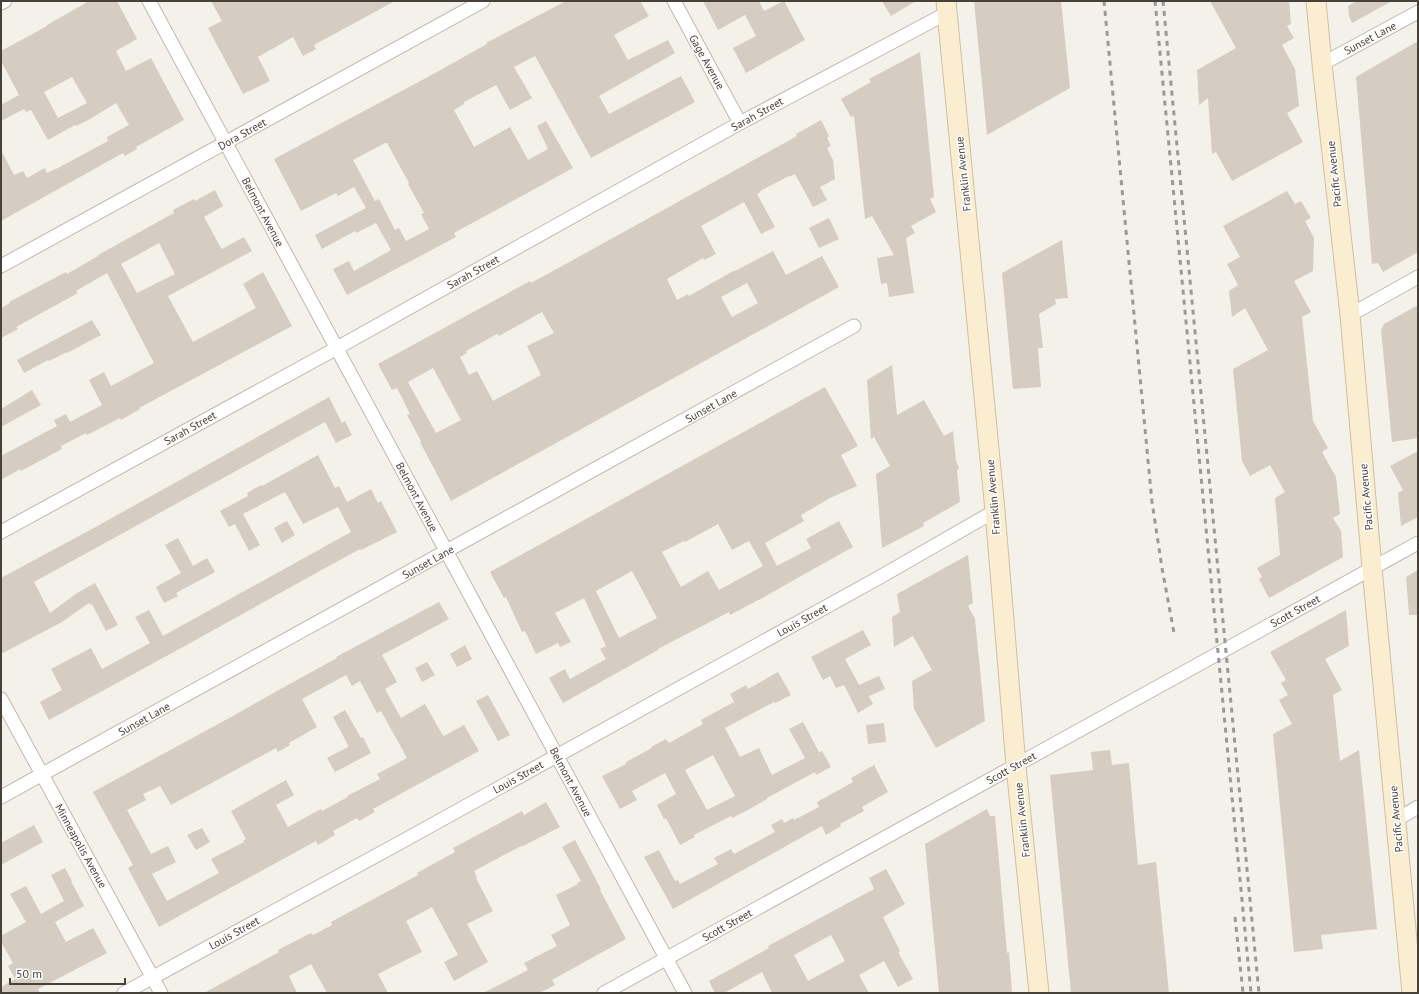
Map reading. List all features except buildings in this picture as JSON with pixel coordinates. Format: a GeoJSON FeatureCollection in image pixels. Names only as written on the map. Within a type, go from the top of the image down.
{"type":"FeatureCollection","features":[{"type":"Feature","properties":{"kind":"street"},"geometry":{"type":"LineString","coordinates":[[1,3],[5,1]]}},
{"type":"Feature","properties":{"kind":"street","name":"Belmont Avenue"},"geometry":{"type":"LineString","coordinates":[[149,1],[685,993]]}},
{"type":"Feature","properties":{"kind":"street","name":"Dora Street"},"geometry":{"type":"LineString","coordinates":[[1,266],[483,1]]}},
{"type":"Feature","properties":{"kind":"street","name":"Gage Avenue"},"geometry":{"type":"LineString","coordinates":[[674,1],[740,123]]}},
{"type":"Feature","properties":{"kind":"street","name":"Pacific Avenue"},"geometry":{"type":"LineString","coordinates":[[1316,1],[1350,315],[1412,993]]}},
{"type":"Feature","properties":{"kind":"street","name":"Sarah Street"},"geometry":{"type":"LineString","coordinates":[[1,532],[337,348],[833,72],[946,7]]}},
{"type":"Feature","properties":{"kind":"street","name":"Franklin Avenue"},"geometry":{"type":"LineString","coordinates":[[946,7],[994,511],[1016,766],[1039,993]]}},
{"type":"Feature","properties":{"kind":"street","name":"Sunset Lane"},"geometry":{"type":"LineString","coordinates":[[1322,64],[1418,12]]}},
{"type":"Feature","properties":{"kind":"street"},"geometry":{"type":"LineString","coordinates":[[1350,315],[1418,278]]}},
{"type":"Feature","properties":{"kind":"street","name":"Sunset Lane"},"geometry":{"type":"LineString","coordinates":[[1,797],[854,326]]}},
{"type":"Feature","properties":{"kind":"street","name":"Louis Street"},"geometry":{"type":"LineString","coordinates":[[124,993],[403,841],[880,577],[994,511]]}},
{"type":"Feature","properties":{"kind":"street","name":"Scott Street"},"geometry":{"type":"LineString","coordinates":[[604,993],[1418,543]]}},
{"type":"Feature","properties":{"kind":"street","name":"Minneapolis Avenue"},"geometry":{"type":"LineString","coordinates":[[1,699],[161,993]]}},
{"type":"Feature","properties":{"kind":"street"},"geometry":{"type":"LineString","coordinates":[[1396,820],[1418,807]]}},
{"type":"Feature","properties":{"kind":"railway"},"geometry":{"type":"LineString","coordinates":[[1104,1],[1152,502],[1174,633]]}},
{"type":"Feature","properties":{"kind":"railway"},"geometry":{"type":"LineString","coordinates":[[1155,1],[1251,993]]}},
{"type":"Feature","properties":{"kind":"railway"},"geometry":{"type":"LineString","coordinates":[[1163,1],[1259,993]]}},
{"type":"Feature","properties":{"kind":"railway"},"geometry":{"type":"LineString","coordinates":[[1235,917],[1243,993]]}}]}
